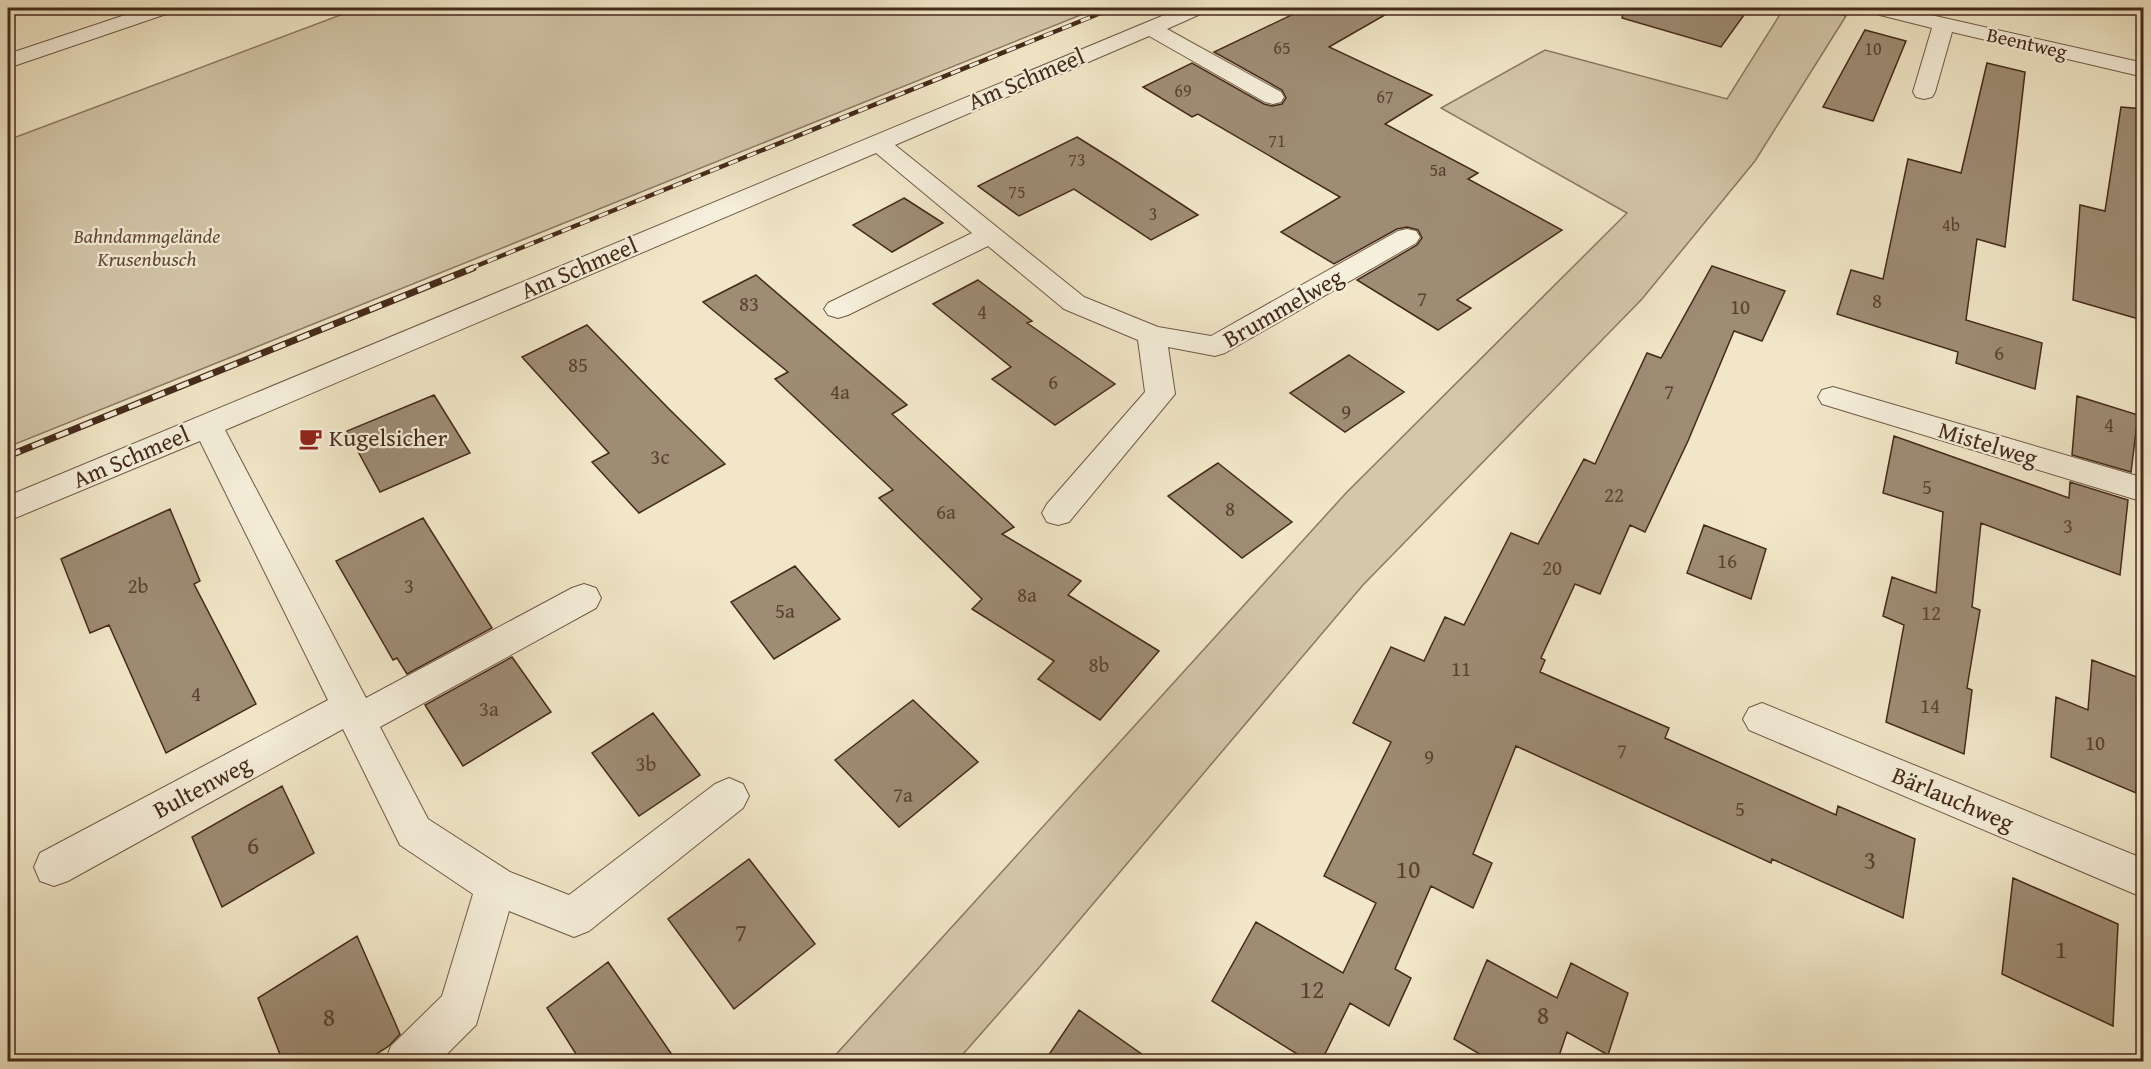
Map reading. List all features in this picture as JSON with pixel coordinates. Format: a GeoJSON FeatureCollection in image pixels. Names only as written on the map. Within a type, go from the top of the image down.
{"type":"FeatureCollection","features":[{"type":"Feature","properties":{"kind":"street"},"geometry":{"type":"LineString","coordinates":[[8,61],[165,8]]}},
{"type":"Feature","properties":{"kind":"street","name":"Am Schmeel"},"geometry":{"type":"LineString","coordinates":[[8,509],[1198,8]]}},
{"type":"Feature","properties":{"kind":"street","name":"Beentweg"},"geometry":{"type":"LineString","coordinates":[[1875,8],[2144,70]]}},
{"type":"Feature","properties":{"kind":"street"},"geometry":{"type":"LineString","coordinates":[[1924,92],[1944,24]]}},
{"type":"Feature","properties":{"kind":"street"},"geometry":{"type":"LineString","coordinates":[[1150,28],[1273,97]]}},
{"type":"Feature","properties":{"kind":"street","name":"Brummelweg"},"geometry":{"type":"LineString","coordinates":[[877,142],[1074,303],[1152,335],[1215,346],[1407,237]]}},
{"type":"Feature","properties":{"kind":"street"},"geometry":{"type":"LineString","coordinates":[[838,309],[991,234]]}},
{"type":"Feature","properties":{"kind":"street"},"geometry":{"type":"LineString","coordinates":[[1058,513],[1160,394],[1152,335]]}},
{"type":"Feature","properties":{"kind":"street","name":"Mistelweg"},"geometry":{"type":"LineString","coordinates":[[1833,397],[2144,490]]}},
{"type":"Feature","properties":{"kind":"street"},"geometry":{"type":"LineString","coordinates":[[207,424],[414,832],[496,886],[574,917],[729,796]]}},
{"type":"Feature","properties":{"kind":"street","name":"Bultenweg"},"geometry":{"type":"LineString","coordinates":[[54,867],[584,598]]}},
{"type":"Feature","properties":{"kind":"street","name":"Bärlauchweg"},"geometry":{"type":"LineString","coordinates":[[1762,719],[2144,879]]}},
{"type":"Feature","properties":{"kind":"street"},"geometry":{"type":"LineString","coordinates":[[406,1062],[460,1009],[496,886]]}},
{"type":"Feature","properties":{"kind":"green space","name":"Bahndammgelände Krusenbusch"},"geometry":{"type":"Polygon","coordinates":[[[359,8],[1098,8],[8,447],[8,140],[359,8]]]}},
{"type":"Feature","properties":{"kind":"green space"},"geometry":{"type":"Polygon","coordinates":[[[1784,8],[1813,8],[1846,16],[1755,161],[1642,299],[1363,585],[1037,970],[957,1061],[830,1061],[1346,493],[1627,213],[1441,108],[1545,50],[1727,99],[1784,8]]]}},
{"type":"Feature","properties":{"kind":"building"},"geometry":{"type":"Polygon","coordinates":[[[1306,8],[1397,8],[1329,47],[1432,95],[1385,124],[1478,173],[1468,179],[1562,230],[1457,300],[1471,308],[1438,330],[1357,280],[1417,245],[1422,238],[1418,230],[1407,227],[1397,229],[1334,264],[1281,232],[1340,197],[1198,114],[1192,117],[1143,87],[1192,63],[1264,104],[1272,106],[1282,104],[1286,98],[1282,90],[1214,52],[1306,8]]]}},
{"type":"Feature","properties":{"kind":"building"},"geometry":{"type":"Polygon","coordinates":[[[1624,8],[1749,8],[1721,47],[1622,18],[1624,8]]]}},
{"type":"Feature","properties":{"kind":"building"},"geometry":{"type":"Polygon","coordinates":[[[1865,30],[1906,41],[1873,121],[1823,107],[1865,30]]]}},
{"type":"Feature","properties":{"kind":"building"},"geometry":{"type":"Polygon","coordinates":[[[1987,63],[2025,72],[2005,247],[1977,239],[1966,320],[2042,343],[2035,389],[1956,363],[1958,352],[1837,314],[1851,270],[1883,279],[1908,159],[1961,173],[1987,63]]]}},
{"type":"Feature","properties":{"kind":"building"},"geometry":{"type":"Polygon","coordinates":[[[2121,107],[2144,109],[2142,320],[2073,300],[2080,205],[2105,211],[2121,107]]]}},
{"type":"Feature","properties":{"kind":"building"},"geometry":{"type":"Polygon","coordinates":[[[1077,137],[1198,215],[1151,240],[1074,189],[1019,216],[978,186],[1077,137]]]}},
{"type":"Feature","properties":{"kind":"building"},"geometry":{"type":"Polygon","coordinates":[[[904,198],[943,223],[892,252],[853,225],[904,198]]]}},
{"type":"Feature","properties":{"kind":"building"},"geometry":{"type":"Polygon","coordinates":[[[1712,266],[1785,291],[1762,341],[1734,331],[1688,441],[1645,532],[1630,525],[1600,594],[1575,584],[1541,658],[1545,660],[1540,672],[1669,728],[1665,738],[1836,815],[1838,806],[1915,839],[1903,918],[1772,859],[1771,863],[1516,746],[1473,854],[1492,863],[1473,908],[1431,886],[1395,969],[1411,978],[1389,1026],[1350,1003],[1321,1062],[1310,1062],[1212,1001],[1256,922],[1343,973],[1376,903],[1324,876],[1391,742],[1353,723],[1391,647],[1424,661],[1445,617],[1464,625],[1511,533],[1538,544],[1584,459],[1595,464],[1647,353],[1661,358],[1712,266]]]}},
{"type":"Feature","properties":{"kind":"building"},"geometry":{"type":"Polygon","coordinates":[[[756,275],[907,405],[892,414],[1014,527],[1002,534],[1081,581],[1068,595],[1159,651],[1100,720],[1038,679],[1054,661],[972,609],[982,599],[879,498],[893,490],[775,379],[788,372],[703,302],[756,275]]]}},
{"type":"Feature","properties":{"kind":"building"},"geometry":{"type":"Polygon","coordinates":[[[978,280],[1032,321],[1027,323],[1115,384],[1055,425],[992,379],[1011,367],[933,304],[978,280]]]}},
{"type":"Feature","properties":{"kind":"building"},"geometry":{"type":"Polygon","coordinates":[[[587,325],[725,464],[639,513],[592,462],[609,453],[522,357],[587,325]]]}},
{"type":"Feature","properties":{"kind":"building"},"geometry":{"type":"Polygon","coordinates":[[[1349,355],[1404,392],[1345,432],[1290,393],[1349,355]]]}},
{"type":"Feature","properties":{"kind":"building"},"geometry":{"type":"Polygon","coordinates":[[[434,395],[470,453],[380,492],[347,431],[434,395]]]}},
{"type":"Feature","properties":{"kind":"building"},"geometry":{"type":"Polygon","coordinates":[[[2077,396],[2138,415],[2131,472],[2072,455],[2077,396]]]}},
{"type":"Feature","properties":{"kind":"building"},"geometry":{"type":"Polygon","coordinates":[[[1894,436],[2069,498],[2070,482],[2128,500],[2120,575],[1981,523],[1972,607],[1980,610],[1967,688],[1972,690],[1964,754],[1886,722],[1904,625],[1883,616],[1892,577],[1936,593],[1943,512],[1883,493],[1894,436]]]}},
{"type":"Feature","properties":{"kind":"building"},"geometry":{"type":"Polygon","coordinates":[[[1218,463],[1292,522],[1242,558],[1168,496],[1218,463]]]}},
{"type":"Feature","properties":{"kind":"building"},"geometry":{"type":"Polygon","coordinates":[[[170,509],[200,581],[194,584],[256,704],[166,753],[109,625],[90,633],[61,559],[170,509]]]}},
{"type":"Feature","properties":{"kind":"building"},"geometry":{"type":"Polygon","coordinates":[[[423,518],[492,628],[407,674],[397,658],[393,660],[336,561],[423,518]]]}},
{"type":"Feature","properties":{"kind":"building"},"geometry":{"type":"Polygon","coordinates":[[[1704,525],[1766,549],[1751,599],[1687,573],[1704,525]]]}},
{"type":"Feature","properties":{"kind":"building"},"geometry":{"type":"Polygon","coordinates":[[[795,566],[840,619],[774,659],[731,602],[795,566]]]}},
{"type":"Feature","properties":{"kind":"building"},"geometry":{"type":"Polygon","coordinates":[[[512,657],[551,712],[463,766],[425,705],[512,657]]]}},
{"type":"Feature","properties":{"kind":"building"},"geometry":{"type":"Polygon","coordinates":[[[2092,660],[2142,679],[2136,793],[2051,757],[2056,697],[2088,710],[2092,660]]]}},
{"type":"Feature","properties":{"kind":"building"},"geometry":{"type":"Polygon","coordinates":[[[913,700],[978,762],[899,827],[835,760],[913,700]]]}},
{"type":"Feature","properties":{"kind":"building"},"geometry":{"type":"Polygon","coordinates":[[[653,713],[700,775],[639,816],[592,753],[653,713]]]}},
{"type":"Feature","properties":{"kind":"building"},"geometry":{"type":"Polygon","coordinates":[[[282,786],[314,853],[222,907],[192,837],[282,786]]]}},
{"type":"Feature","properties":{"kind":"building"},"geometry":{"type":"Polygon","coordinates":[[[749,859],[815,944],[734,1009],[668,919],[749,859]]]}},
{"type":"Feature","properties":{"kind":"building"},"geometry":{"type":"Polygon","coordinates":[[[2013,878],[2118,924],[2113,1026],[2002,974],[2013,878]]]}},
{"type":"Feature","properties":{"kind":"building"},"geometry":{"type":"Polygon","coordinates":[[[357,936],[400,1034],[389,1046],[364,1062],[283,1062],[258,998],[357,936]]]}},
{"type":"Feature","properties":{"kind":"building"},"geometry":{"type":"Polygon","coordinates":[[[1487,960],[1557,998],[1571,963],[1628,993],[1608,1055],[1567,1032],[1557,1062],[1493,1062],[1454,1039],[1487,960]]]}},
{"type":"Feature","properties":{"kind":"building"},"geometry":{"type":"Polygon","coordinates":[[[608,962],[677,1062],[581,1062],[547,1008],[608,962]]]}},
{"type":"Feature","properties":{"kind":"building"},"geometry":{"type":"Polygon","coordinates":[[[1079,1010],[1153,1062],[1044,1062],[1079,1010]]]}},
{"type":"Feature","properties":{"kind":"railway"},"geometry":{"type":"LineString","coordinates":[[469,269],[1113,8]]}},
{"type":"Feature","properties":{"kind":"railway"},"geometry":{"type":"LineString","coordinates":[[8,456],[473,268]]}},
{"type":"Feature","properties":{"kind":"place","name":"Kugelsicher"},"geometry":{"type":"Point","coordinates":[311,438]}}]}
